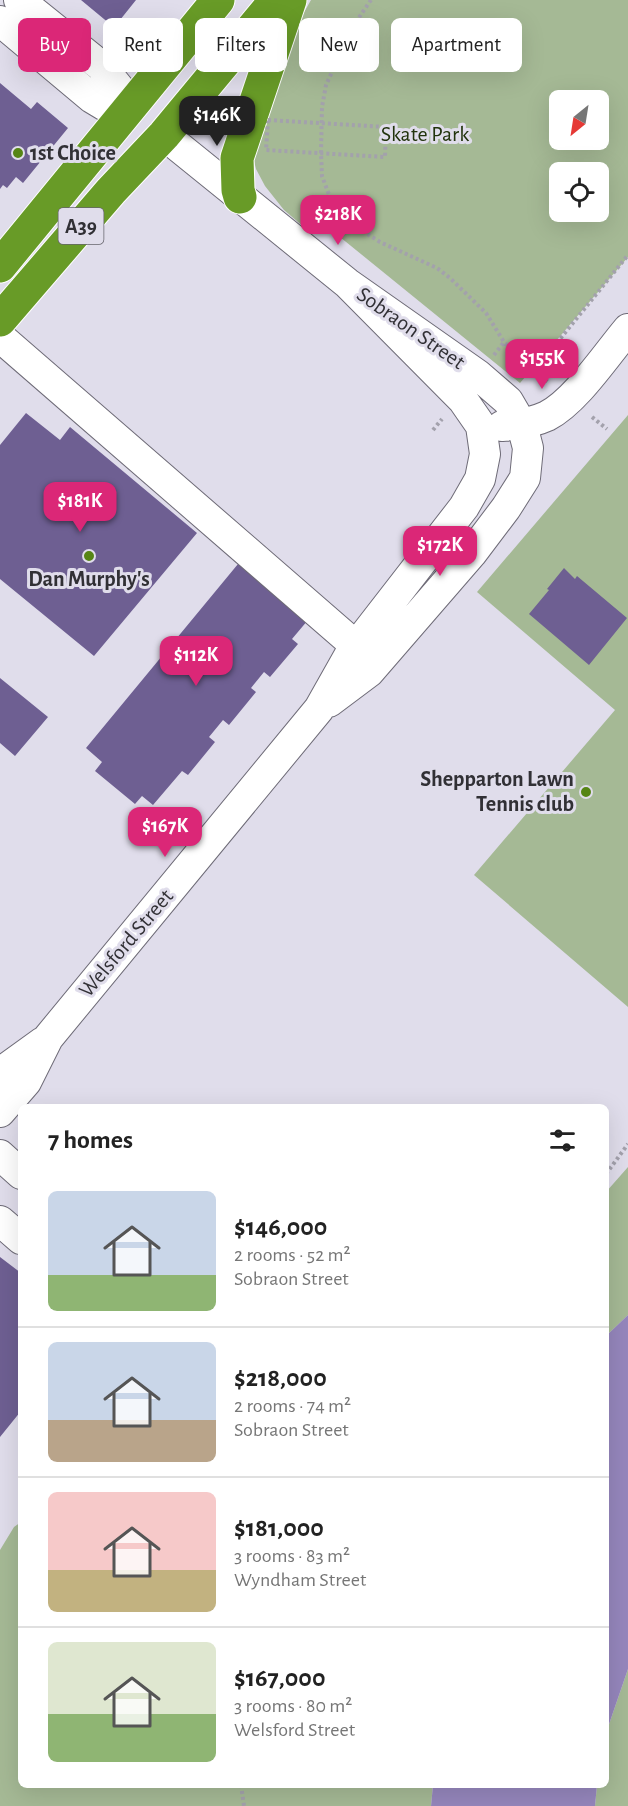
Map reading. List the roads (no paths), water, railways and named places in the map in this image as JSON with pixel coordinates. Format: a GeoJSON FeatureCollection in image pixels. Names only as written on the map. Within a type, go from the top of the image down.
{"type":"FeatureCollection","features":[{"type":"Feature","properties":{"kind":"highway","name":"A39"},"geometry":{"type":"LineString","coordinates":[[0,266],[218,0]]}},
{"type":"Feature","properties":{"kind":"highway","name":"A39"},"geometry":{"type":"LineString","coordinates":[[0,320],[111,191],[164,135],[276,0]]}},
{"type":"Feature","properties":{"kind":"highway"},"geometry":{"type":"LineString","coordinates":[[240,197],[237,158],[290,0]]}},
{"type":"Feature","properties":{"kind":"highway"},"geometry":{"type":"LineString","coordinates":[[127,110],[135,124],[164,135]]}},
{"type":"Feature","properties":{"kind":"street"},"geometry":{"type":"LineString","coordinates":[[19,0],[101,66],[127,110]]}},
{"type":"Feature","properties":{"kind":"street"},"geometry":{"type":"LineString","coordinates":[[0,21],[92,98],[127,110]]}},
{"type":"Feature","properties":{"kind":"street","name":"Sobraon Street"},"geometry":{"type":"LineString","coordinates":[[164,135],[346,283],[478,375],[508,401],[522,425]]}},
{"type":"Feature","properties":{"kind":"street","name":"Sobraon Street"},"geometry":{"type":"LineString","coordinates":[[346,283],[463,400],[481,426]]}},
{"type":"Feature","properties":{"kind":"street"},"geometry":{"type":"LineString","coordinates":[[481,426],[522,425],[547,416],[570,399],[628,329]]}},
{"type":"Feature","properties":{"kind":"street"},"geometry":{"type":"LineString","coordinates":[[0,338],[356,646]]}},
{"type":"Feature","properties":{"kind":"street","name":"Welsford Street"},"geometry":{"type":"LineString","coordinates":[[319,709],[369,672],[472,554],[506,508],[525,478],[528,448],[522,425]]}},
{"type":"Feature","properties":{"kind":"street","name":"Welsford Street"},"geometry":{"type":"LineString","coordinates":[[0,1112],[26,1082],[48,1038],[319,709],[356,646],[464,507],[480,479],[485,454],[481,426]]}},
{"type":"Feature","properties":{"kind":"street","name":"Welsford Street"},"geometry":{"type":"LineString","coordinates":[[0,1077],[7,1068],[48,1038]]}},
{"type":"Feature","properties":{"kind":"street"},"geometry":{"type":"LineString","coordinates":[[0,1155],[18,1171]]}},
{"type":"Feature","properties":{"kind":"street"},"geometry":{"type":"LineString","coordinates":[[0,1221],[18,1236]]}},
{"type":"Feature","properties":{"kind":"place","name":"1st Choice"},"geometry":{"type":"Point","coordinates":[18,153]}},
{"type":"Feature","properties":{"kind":"place","name":"Dan Murphy's"},"geometry":{"type":"Point","coordinates":[89,556]}},
{"type":"Feature","properties":{"kind":"place","name":"Shepparton Lawn Tennis club"},"geometry":{"type":"Point","coordinates":[586,792]}},
{"type":"Feature","properties":{"kind":"park label","name":"Skate Park"},"geometry":{"type":"Point","coordinates":[425,134]}}]}
